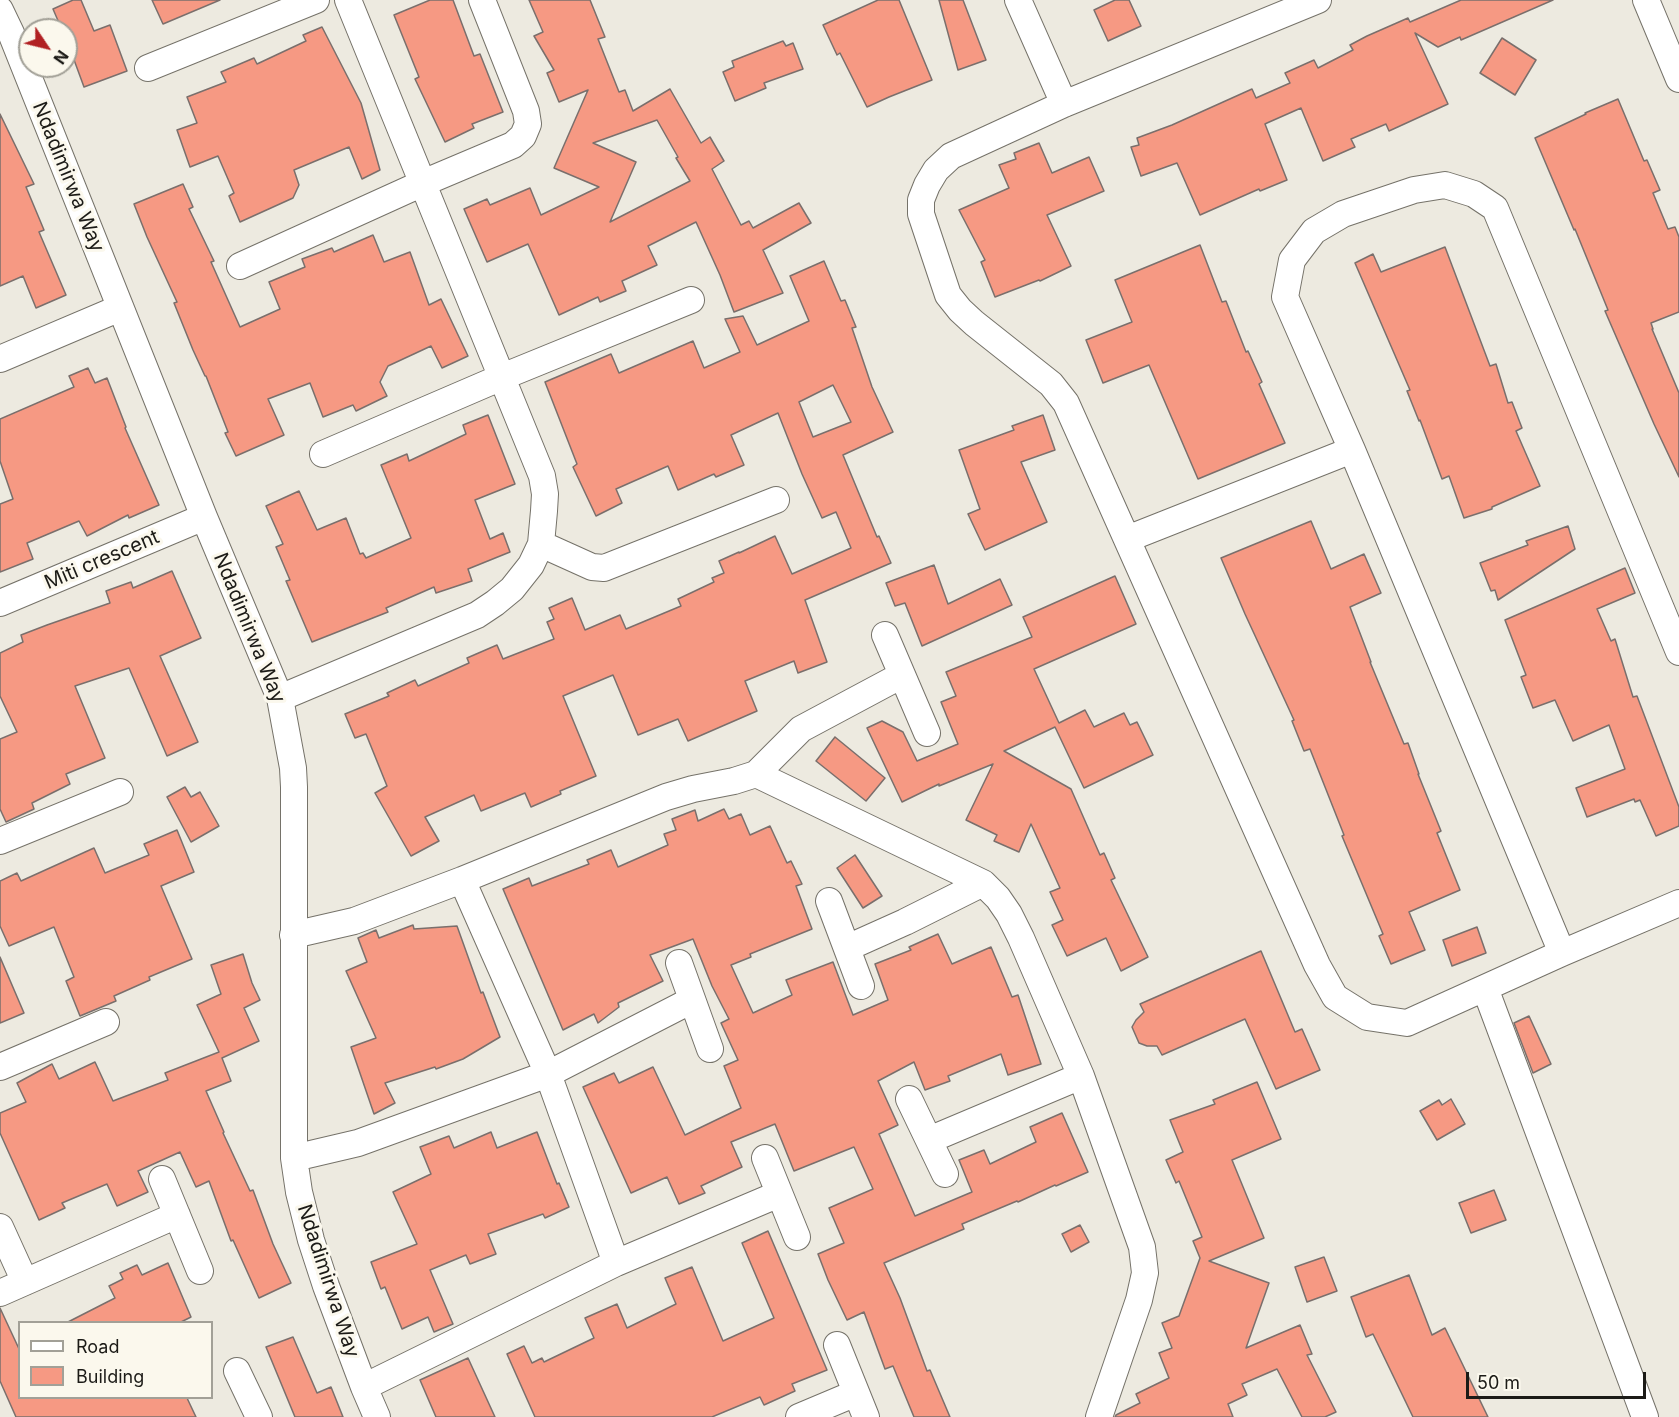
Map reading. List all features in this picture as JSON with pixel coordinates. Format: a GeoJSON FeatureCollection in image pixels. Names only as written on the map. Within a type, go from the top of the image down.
{"type":"FeatureCollection","features":[{"type":"Feature","properties":{"kind":"street"},"geometry":{"type":"LineString","coordinates":[[148,68],[316,0]]}},
{"type":"Feature","properties":{"kind":"street"},"geometry":{"type":"LineString","coordinates":[[280,698],[477,615],[512,589],[531,565],[541,544],[545,494],[542,476],[348,0]]}},
{"type":"Feature","properties":{"kind":"street"},"geometry":{"type":"LineString","coordinates":[[240,266],[513,145],[523,136],[528,124],[526,111],[482,0]]}},
{"type":"Feature","properties":{"kind":"street"},"geometry":{"type":"LineString","coordinates":[[1018,0],[1064,104]]}},
{"type":"Feature","properties":{"kind":"street"},"geometry":{"type":"LineString","coordinates":[[1318,0],[1064,104],[951,156],[936,170],[921,200],[921,214],[948,295],[974,323],[1051,384],[1066,403],[1312,954],[1335,997],[1368,1017],[1407,1023],[1679,903]]}},
{"type":"Feature","properties":{"kind":"street"},"geometry":{"type":"LineString","coordinates":[[1646,0],[1679,79]]}},
{"type":"Feature","properties":{"kind":"street","name":"Ndadimirwa Way"},"geometry":{"type":"LineString","coordinates":[[0,10],[204,518],[280,698],[293,768],[294,787],[294,1158],[299,1192],[311,1240],[326,1286],[377,1417]]}},
{"type":"Feature","properties":{"kind":"street"},"geometry":{"type":"LineString","coordinates":[[1562,953],[1352,450],[1285,297],[1292,260],[1314,231],[1343,214],[1414,190],[1445,185],[1474,194],[1495,208],[1679,652]]}},
{"type":"Feature","properties":{"kind":"street"},"geometry":{"type":"LineString","coordinates":[[323,454],[502,377],[691,300]]}},
{"type":"Feature","properties":{"kind":"street"},"geometry":{"type":"LineString","coordinates":[[0,359],[120,308]]}},
{"type":"Feature","properties":{"kind":"street"},"geometry":{"type":"LineString","coordinates":[[1127,539],[1352,450]]}},
{"type":"Feature","properties":{"kind":"street"},"geometry":{"type":"LineString","coordinates":[[541,544],[592,567],[604,568],[776,500]]}},
{"type":"Feature","properties":{"kind":"street","name":"Miti crescent"},"geometry":{"type":"LineString","coordinates":[[0,603],[204,518]]}},
{"type":"Feature","properties":{"kind":"street"},"geometry":{"type":"LineString","coordinates":[[885,635],[927,733]]}},
{"type":"Feature","properties":{"kind":"street"},"geometry":{"type":"LineString","coordinates":[[293,935],[354,921],[666,797],[756,774],[801,729],[902,675]]}},
{"type":"Feature","properties":{"kind":"street"},"geometry":{"type":"LineString","coordinates":[[756,774],[983,883],[998,898],[1022,938],[1081,1076],[1142,1247],[1145,1273],[1140,1300],[1099,1417]]}},
{"type":"Feature","properties":{"kind":"street"},"geometry":{"type":"LineString","coordinates":[[0,841],[120,792]]}},
{"type":"Feature","properties":{"kind":"street"},"geometry":{"type":"LineString","coordinates":[[462,880],[548,1074],[616,1263]]}},
{"type":"Feature","properties":{"kind":"street"},"geometry":{"type":"LineString","coordinates":[[848,948],[983,883]]}},
{"type":"Feature","properties":{"kind":"street"},"geometry":{"type":"LineString","coordinates":[[829,901],[861,986]]}},
{"type":"Feature","properties":{"kind":"street"},"geometry":{"type":"LineString","coordinates":[[679,963],[711,1049]]}},
{"type":"Feature","properties":{"kind":"street"},"geometry":{"type":"LineString","coordinates":[[1485,988],[1645,1417]]}},
{"type":"Feature","properties":{"kind":"street"},"geometry":{"type":"LineString","coordinates":[[294,1158],[358,1143],[548,1074],[692,1000]]}},
{"type":"Feature","properties":{"kind":"street"},"geometry":{"type":"LineString","coordinates":[[0,1067],[106,1022]]}},
{"type":"Feature","properties":{"kind":"street"},"geometry":{"type":"LineString","coordinates":[[929,1140],[1081,1076]]}},
{"type":"Feature","properties":{"kind":"street"},"geometry":{"type":"LineString","coordinates":[[909,1099],[945,1174]]}},
{"type":"Feature","properties":{"kind":"street"},"geometry":{"type":"LineString","coordinates":[[765,1158],[797,1237]]}},
{"type":"Feature","properties":{"kind":"street"},"geometry":{"type":"LineString","coordinates":[[162,1179],[200,1271]]}},
{"type":"Feature","properties":{"kind":"street"},"geometry":{"type":"LineString","coordinates":[[364,1387],[616,1263],[779,1194]]}},
{"type":"Feature","properties":{"kind":"street"},"geometry":{"type":"LineString","coordinates":[[0,1293],[177,1215]]}},
{"type":"Feature","properties":{"kind":"street"},"geometry":{"type":"LineString","coordinates":[[0,1227],[25,1282]]}},
{"type":"Feature","properties":{"kind":"street"},"geometry":{"type":"LineString","coordinates":[[837,1345],[866,1417]]}},
{"type":"Feature","properties":{"kind":"street"},"geometry":{"type":"LineString","coordinates":[[237,1371],[254,1415]]}},
{"type":"Feature","properties":{"kind":"street"},"geometry":{"type":"LineString","coordinates":[[800,1417],[856,1393]]}},
{"type":"Feature","properties":{"kind":"building"},"geometry":{"type":"Polygon","coordinates":[[[73,0],[81,0],[94,31],[110,25],[127,71],[84,87],[78,71],[78,18],[57,18],[53,9],[73,0]]]}},
{"type":"Feature","properties":{"kind":"building"},"geometry":{"type":"Polygon","coordinates":[[[152,0],[220,0],[163,24],[152,0]]]}},
{"type":"Feature","properties":{"kind":"building"},"geometry":{"type":"Polygon","coordinates":[[[430,0],[453,0],[474,56],[480,54],[503,112],[472,124],[474,128],[445,142],[415,79],[419,77],[394,15],[430,0]]]}},
{"type":"Feature","properties":{"kind":"building"},"geometry":{"type":"Polygon","coordinates":[[[529,0],[590,0],[605,37],[598,39],[619,92],[625,90],[633,111],[670,89],[701,143],[710,137],[724,161],[712,169],[741,225],[749,221],[753,228],[799,203],[811,223],[763,250],[783,293],[734,312],[696,222],[648,246],[657,265],[622,281],[626,291],[600,302],[598,297],[559,315],[528,244],[487,262],[464,209],[487,199],[490,205],[530,188],[541,215],[599,187],[554,168],[588,90],[559,102],[547,73],[554,70],[534,36],[543,32],[529,0]],[[657,120],[593,143],[636,162],[610,222],[690,181],[676,158],[678,157],[657,120]]]}},
{"type":"Feature","properties":{"kind":"building"},"geometry":{"type":"Polygon","coordinates":[[[878,0],[899,0],[932,80],[867,107],[840,53],[837,55],[823,25],[878,0]]]}},
{"type":"Feature","properties":{"kind":"building"},"geometry":{"type":"Polygon","coordinates":[[[939,0],[963,0],[986,60],[958,70],[939,0]]]}},
{"type":"Feature","properties":{"kind":"building"},"geometry":{"type":"Polygon","coordinates":[[[1115,0],[1129,0],[1141,26],[1108,41],[1094,10],[1115,0]]]}},
{"type":"Feature","properties":{"kind":"building"},"geometry":{"type":"Polygon","coordinates":[[[1461,0],[1553,0],[1461,40],[1460,37],[1438,47],[1415,33],[1448,104],[1389,131],[1386,124],[1351,139],[1355,147],[1323,161],[1301,108],[1265,124],[1287,180],[1260,191],[1259,189],[1200,215],[1177,163],[1141,176],[1131,147],[1139,145],[1137,138],[1252,89],[1256,98],[1290,83],[1285,73],[1314,60],[1318,68],[1353,50],[1350,45],[1367,36],[1408,18],[1410,22],[1461,0]]]}},
{"type":"Feature","properties":{"kind":"building"},"geometry":{"type":"Polygon","coordinates":[[[322,27],[361,103],[380,170],[362,179],[349,147],[294,170],[299,185],[293,198],[240,222],[229,196],[234,193],[218,156],[190,167],[177,130],[197,123],[187,97],[226,82],[221,72],[254,58],[257,64],[306,41],[303,35],[322,27]]]}},
{"type":"Feature","properties":{"kind":"building"},"geometry":{"type":"Polygon","coordinates":[[[1502,38],[1536,60],[1515,95],[1480,73],[1502,38]]]}},
{"type":"Feature","properties":{"kind":"building"},"geometry":{"type":"Polygon","coordinates":[[[783,41],[786,46],[793,43],[803,69],[764,83],[766,88],[735,101],[723,72],[734,67],[732,61],[783,41]]]}},
{"type":"Feature","properties":{"kind":"building"},"geometry":{"type":"Polygon","coordinates":[[[1618,99],[1644,161],[1647,160],[1660,190],[1653,193],[1668,229],[1675,227],[1679,237],[1679,312],[1651,323],[1679,393],[1679,477],[1605,311],[1608,310],[1535,138],[1618,99]]]}},
{"type":"Feature","properties":{"kind":"building"},"geometry":{"type":"Polygon","coordinates":[[[0,114],[34,184],[26,187],[44,230],[39,232],[66,295],[36,308],[23,276],[0,286],[0,114]]]}},
{"type":"Feature","properties":{"kind":"building"},"geometry":{"type":"Polygon","coordinates":[[[1039,143],[1052,173],[1089,157],[1104,191],[1047,215],[1071,266],[1040,281],[995,297],[981,262],[985,260],[959,210],[1009,188],[999,165],[1016,159],[1014,153],[1039,143]]]}},
{"type":"Feature","properties":{"kind":"building"},"geometry":{"type":"Polygon","coordinates":[[[183,184],[193,207],[189,209],[214,261],[211,262],[240,327],[280,309],[269,282],[305,267],[302,259],[332,248],[334,252],[373,235],[384,262],[410,252],[429,305],[441,299],[468,356],[442,368],[431,346],[388,366],[380,382],[387,396],[356,411],[353,405],[323,417],[310,383],[268,399],[284,435],[236,456],[225,433],[228,432],[206,376],[174,303],[177,302],[134,204],[183,184]]]}},
{"type":"Feature","properties":{"kind":"building"},"geometry":{"type":"Polygon","coordinates":[[[1200,245],[1222,302],[1226,301],[1246,352],[1248,351],[1262,382],[1259,384],[1285,443],[1198,479],[1149,365],[1103,383],[1086,340],[1132,322],[1115,280],[1200,245]]]}},
{"type":"Feature","properties":{"kind":"building"},"geometry":{"type":"Polygon","coordinates":[[[1445,247],[1490,366],[1496,364],[1508,403],[1512,402],[1522,428],[1516,431],[1540,486],[1492,507],[1492,509],[1464,518],[1449,476],[1442,479],[1407,391],[1410,390],[1355,263],[1373,254],[1381,272],[1445,247]]]}},
{"type":"Feature","properties":{"kind":"building"},"geometry":{"type":"Polygon","coordinates":[[[824,261],[841,301],[845,300],[856,327],[852,328],[872,387],[893,432],[843,455],[877,537],[879,536],[891,563],[805,600],[827,662],[798,673],[794,661],[745,681],[757,711],[688,741],[678,719],[638,735],[613,675],[563,696],[596,776],[560,791],[561,794],[531,807],[525,793],[481,811],[474,795],[425,817],[439,841],[411,856],[375,793],[387,786],[366,734],[355,738],[345,714],[389,696],[387,693],[415,680],[418,686],[469,663],[467,658],[497,645],[503,659],[554,639],[547,622],[554,619],[549,608],[572,598],[585,630],[620,615],[626,629],[681,606],[678,599],[714,582],[712,578],[724,573],[719,561],[775,536],[792,574],[851,548],[836,512],[822,518],[778,413],[731,435],[744,465],[716,477],[714,474],[678,490],[668,466],[616,489],[622,503],[596,516],[573,467],[577,464],[545,382],[611,354],[619,373],[693,341],[704,368],[740,352],[725,319],[743,316],[757,345],[809,321],[790,276],[824,261]],[[833,385],[799,402],[813,437],[851,422],[833,385]]]}},
{"type":"Feature","properties":{"kind":"building"},"geometry":{"type":"Polygon","coordinates":[[[88,368],[95,383],[107,378],[125,428],[159,505],[129,518],[128,515],[87,536],[79,521],[27,543],[33,559],[0,572],[0,504],[13,499],[0,461],[0,419],[74,387],[69,376],[88,368]]]}},
{"type":"Feature","properties":{"kind":"building"},"geometry":{"type":"Polygon","coordinates":[[[488,415],[515,484],[475,500],[490,539],[503,533],[510,552],[468,569],[472,581],[436,593],[434,587],[386,608],[388,612],[312,642],[286,581],[290,580],[276,547],[283,544],[266,506],[299,491],[317,530],[346,518],[360,554],[363,553],[366,558],[411,538],[381,465],[407,454],[409,461],[466,434],[463,425],[488,415]]]}},
{"type":"Feature","properties":{"kind":"building"},"geometry":{"type":"Polygon","coordinates":[[[1043,415],[1055,450],[1021,462],[1047,522],[985,550],[968,514],[980,509],[959,450],[1014,430],[1012,426],[1043,415]]]}},
{"type":"Feature","properties":{"kind":"building"},"geometry":{"type":"Polygon","coordinates":[[[1311,521],[1331,569],[1364,554],[1381,593],[1350,607],[1404,744],[1408,743],[1441,831],[1437,833],[1460,890],[1409,912],[1425,950],[1391,964],[1379,936],[1383,934],[1342,836],[1344,835],[1310,749],[1304,751],[1292,721],[1294,720],[1221,558],[1311,521]]]}},
{"type":"Feature","properties":{"kind":"building"},"geometry":{"type":"Polygon","coordinates":[[[1568,526],[1575,549],[1498,600],[1495,590],[1491,591],[1480,563],[1528,545],[1526,541],[1568,526]]]}},
{"type":"Feature","properties":{"kind":"building"},"geometry":{"type":"Polygon","coordinates":[[[934,565],[948,604],[1000,579],[1012,605],[922,646],[905,603],[895,606],[886,583],[934,565]]]}},
{"type":"Feature","properties":{"kind":"building"},"geometry":{"type":"Polygon","coordinates":[[[1625,568],[1635,593],[1597,609],[1611,641],[1615,639],[1633,697],[1637,696],[1679,807],[1679,826],[1656,836],[1640,800],[1635,802],[1634,799],[1587,817],[1576,788],[1625,769],[1609,725],[1573,741],[1555,700],[1533,708],[1521,677],[1526,675],[1505,620],[1625,568]]]}},
{"type":"Feature","properties":{"kind":"building"},"geometry":{"type":"Polygon","coordinates":[[[172,571],[201,638],[160,656],[198,742],[167,756],[129,668],[75,686],[105,758],[66,774],[70,784],[32,803],[34,809],[6,822],[0,809],[0,739],[17,732],[0,696],[0,653],[23,642],[21,635],[110,603],[106,591],[131,582],[133,588],[172,571]]]}},
{"type":"Feature","properties":{"kind":"building"},"geometry":{"type":"Polygon","coordinates":[[[1115,576],[1136,624],[1034,669],[1059,723],[1085,710],[1094,727],[1124,713],[1130,725],[1137,722],[1153,755],[1084,788],[1055,727],[1004,751],[1071,789],[1100,855],[1104,853],[1115,878],[1111,880],[1148,957],[1121,971],[1106,938],[1067,956],[1052,925],[1063,920],[1050,892],[1060,888],[1031,824],[1019,852],[994,841],[997,835],[966,820],[993,764],[939,786],[939,784],[902,802],[867,728],[882,721],[903,732],[917,761],[958,744],[941,702],[956,696],[946,672],[1032,637],[1023,617],[1115,576]]]}},
{"type":"Feature","properties":{"kind":"building"},"geometry":{"type":"Polygon","coordinates":[[[835,737],[885,778],[866,801],[816,761],[835,737]]]}},
{"type":"Feature","properties":{"kind":"building"},"geometry":{"type":"Polygon","coordinates":[[[185,787],[191,797],[200,792],[219,826],[191,842],[167,797],[185,787]]]}},
{"type":"Feature","properties":{"kind":"building"},"geometry":{"type":"Polygon","coordinates":[[[724,809],[729,819],[741,814],[750,835],[770,826],[787,863],[791,861],[802,884],[796,886],[812,929],[750,954],[751,957],[731,965],[753,1013],[792,995],[786,980],[833,962],[853,1015],[888,1000],[875,964],[911,950],[909,947],[938,934],[952,964],[991,947],[1012,997],[1018,995],[1041,1064],[1008,1075],[1001,1054],[948,1076],[950,1081],[925,1090],[914,1062],[878,1081],[898,1125],[879,1134],[915,1216],[972,1192],[959,1160],[984,1150],[990,1164],[1036,1142],[1030,1127],[1062,1113],[1088,1172],[962,1224],[964,1229],[884,1263],[900,1298],[927,1371],[930,1370],[950,1417],[914,1417],[893,1366],[885,1369],[864,1312],[847,1320],[818,1254],[844,1243],[829,1208],[873,1189],[854,1147],[794,1171],[775,1124],[731,1142],[742,1167],[701,1186],[705,1193],[679,1204],[667,1177],[631,1193],[583,1087],[614,1073],[619,1083],[653,1067],[685,1135],[741,1108],[724,1066],[738,1060],[721,1023],[729,1019],[712,986],[693,939],[650,955],[663,981],[618,1003],[619,1007],[598,1023],[594,1014],[563,1030],[503,889],[529,878],[532,886],[589,864],[587,860],[611,850],[618,867],[668,845],[664,834],[676,830],[672,819],[695,810],[698,821],[724,809]]]}},
{"type":"Feature","properties":{"kind":"building"},"geometry":{"type":"Polygon","coordinates":[[[177,830],[194,872],[161,886],[192,959],[149,977],[150,980],[114,996],[116,1001],[80,1016],[66,981],[74,977],[54,927],[9,946],[0,926],[0,881],[17,873],[21,881],[94,848],[105,873],[149,855],[144,844],[177,830]]]}},
{"type":"Feature","properties":{"kind":"building"},"geometry":{"type":"Polygon","coordinates":[[[855,855],[882,896],[863,908],[837,868],[855,855]]]}},
{"type":"Feature","properties":{"kind":"building"},"geometry":{"type":"Polygon","coordinates":[[[413,925],[414,929],[457,926],[481,993],[483,992],[500,1037],[463,1059],[385,1083],[395,1103],[374,1114],[351,1047],[376,1038],[346,971],[367,962],[358,938],[376,930],[379,938],[413,925]]]}},
{"type":"Feature","properties":{"kind":"building"},"geometry":{"type":"Polygon","coordinates":[[[1477,927],[1486,953],[1452,966],[1443,940],[1477,927]]]}},
{"type":"Feature","properties":{"kind":"building"},"geometry":{"type":"Polygon","coordinates":[[[1261,951],[1295,1032],[1302,1029],[1320,1070],[1276,1089],[1245,1019],[1162,1055],[1157,1046],[1139,1043],[1132,1027],[1144,1012],[1140,1004],[1261,951]]]}},
{"type":"Feature","properties":{"kind":"building"},"geometry":{"type":"Polygon","coordinates":[[[243,954],[260,1000],[244,1008],[259,1041],[222,1058],[231,1081],[206,1091],[250,1191],[253,1190],[273,1244],[291,1283],[259,1298],[233,1240],[231,1241],[209,1181],[196,1187],[180,1152],[138,1171],[148,1192],[117,1206],[107,1184],[62,1203],[65,1208],[39,1220],[0,1133],[0,1113],[26,1102],[17,1083],[52,1064],[59,1079],[95,1062],[113,1101],[168,1080],[165,1073],[219,1052],[197,1005],[221,994],[211,965],[243,954]]]}},
{"type":"Feature","properties":{"kind":"building"},"geometry":{"type":"Polygon","coordinates":[[[0,957],[24,1013],[0,1023],[0,957]]]}},
{"type":"Feature","properties":{"kind":"building"},"geometry":{"type":"Polygon","coordinates":[[[1529,1016],[1551,1064],[1533,1073],[1514,1023],[1529,1016]]]}},
{"type":"Feature","properties":{"kind":"building"},"geometry":{"type":"Polygon","coordinates":[[[1257,1082],[1281,1139],[1232,1160],[1264,1238],[1209,1261],[1269,1283],[1246,1348],[1300,1325],[1312,1354],[1307,1355],[1336,1412],[1325,1417],[1302,1417],[1277,1369],[1242,1384],[1247,1395],[1228,1404],[1233,1417],[1115,1417],[1140,1403],[1136,1394],[1169,1378],[1159,1353],[1172,1348],[1162,1323],[1179,1316],[1200,1258],[1193,1241],[1202,1237],[1179,1181],[1176,1183],[1166,1160],[1183,1152],[1170,1120],[1215,1104],[1213,1100],[1257,1082]]]}},
{"type":"Feature","properties":{"kind":"building"},"geometry":{"type":"Polygon","coordinates":[[[1451,1099],[1465,1124],[1437,1140],[1420,1111],[1439,1100],[1442,1105],[1451,1099]]]}},
{"type":"Feature","properties":{"kind":"building"},"geometry":{"type":"Polygon","coordinates":[[[491,1132],[497,1148],[537,1132],[557,1184],[559,1183],[569,1207],[545,1218],[543,1214],[488,1234],[496,1254],[470,1264],[466,1255],[430,1270],[453,1324],[434,1332],[428,1317],[402,1329],[385,1287],[381,1289],[371,1262],[417,1244],[393,1192],[431,1174],[420,1147],[449,1136],[454,1148],[491,1132]]]}},
{"type":"Feature","properties":{"kind":"building"},"geometry":{"type":"Polygon","coordinates":[[[1494,1190],[1506,1220],[1471,1233],[1459,1203],[1494,1190]]]}},
{"type":"Feature","properties":{"kind":"building"},"geometry":{"type":"Polygon","coordinates":[[[1080,1225],[1089,1242],[1071,1252],[1062,1234],[1080,1225]]]}},
{"type":"Feature","properties":{"kind":"building"},"geometry":{"type":"Polygon","coordinates":[[[768,1231],[827,1370],[792,1384],[795,1391],[764,1405],[760,1397],[712,1417],[535,1417],[507,1354],[524,1346],[532,1363],[542,1358],[544,1362],[594,1338],[585,1318],[617,1304],[627,1328],[676,1304],[665,1278],[692,1267],[723,1341],[774,1318],[742,1243],[768,1231]]]}},
{"type":"Feature","properties":{"kind":"building"},"geometry":{"type":"Polygon","coordinates":[[[1324,1257],[1337,1291],[1307,1302],[1295,1267],[1324,1257]]]}},
{"type":"Feature","properties":{"kind":"building"},"geometry":{"type":"Polygon","coordinates":[[[168,1263],[191,1317],[183,1321],[70,1321],[115,1298],[109,1286],[123,1279],[120,1273],[137,1265],[142,1275],[168,1263]]]}},
{"type":"Feature","properties":{"kind":"building"},"geometry":{"type":"Polygon","coordinates":[[[1409,1275],[1432,1335],[1445,1328],[1488,1417],[1413,1417],[1373,1334],[1366,1337],[1351,1297],[1409,1275]]]}},
{"type":"Feature","properties":{"kind":"building"},"geometry":{"type":"Polygon","coordinates":[[[0,1308],[18,1347],[18,1399],[187,1399],[196,1417],[16,1417],[0,1381],[0,1308]]]}},
{"type":"Feature","properties":{"kind":"building"},"geometry":{"type":"Polygon","coordinates":[[[293,1337],[317,1393],[331,1387],[343,1417],[295,1417],[266,1347],[293,1337]]]}},
{"type":"Feature","properties":{"kind":"building"},"geometry":{"type":"Polygon","coordinates":[[[468,1358],[495,1417],[436,1417],[420,1380],[468,1358]]]}}]}
